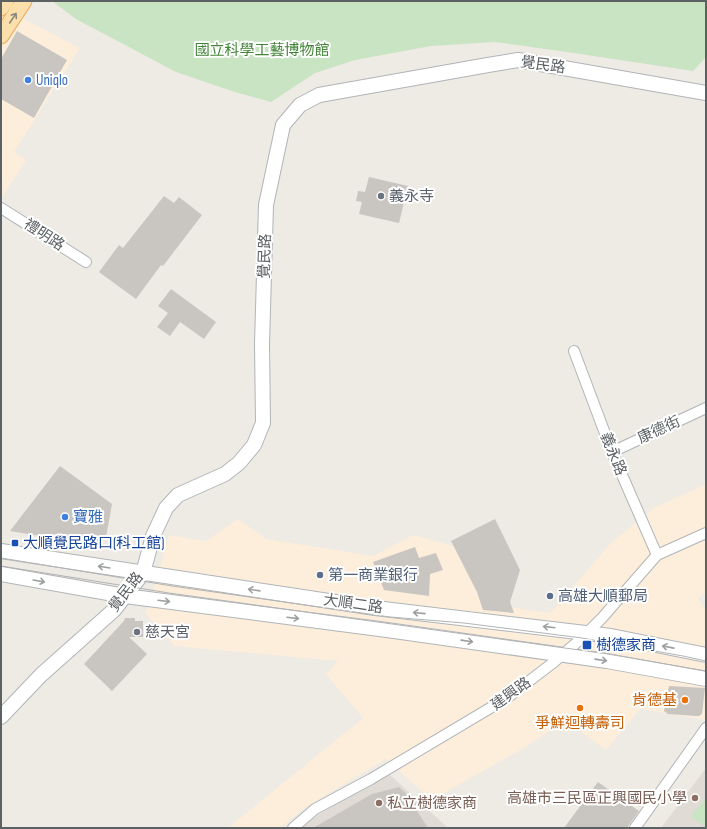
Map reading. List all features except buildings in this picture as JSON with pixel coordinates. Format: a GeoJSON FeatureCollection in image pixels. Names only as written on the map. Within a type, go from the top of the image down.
{"type":"FeatureCollection","features":[{"type":"Feature","properties":{"kind":"main road"},"geometry":{"type":"LineString","coordinates":[[1,8],[6,1]]}},
{"type":"Feature","properties":{"kind":"main road"},"geometry":{"type":"LineString","coordinates":[[1,36],[24,1]]}},
{"type":"Feature","properties":{"kind":"street","name":"覺民路"},"geometry":{"type":"LineString","coordinates":[[1,717],[42,675],[114,610],[143,573],[153,536],[166,508],[178,496],[225,474],[239,463],[254,445],[263,423],[262,344],[266,205],[283,125],[300,105],[319,94],[518,60],[706,93]]}},
{"type":"Feature","properties":{"kind":"street","name":"禮明路"},"geometry":{"type":"LineString","coordinates":[[1,208],[86,262]]}},
{"type":"Feature","properties":{"kind":"street","name":"義永路"},"geometry":{"type":"LineString","coordinates":[[574,351],[612,452],[657,555]]}},
{"type":"Feature","properties":{"kind":"street","name":"康德街"},"geometry":{"type":"LineString","coordinates":[[612,452],[706,408]]}},
{"type":"Feature","properties":{"kind":"street","name":"建興路"},"geometry":{"type":"LineString","coordinates":[[292,828],[315,809],[371,779],[491,709],[507,698],[562,655],[587,632],[657,555],[706,534]]}},
{"type":"Feature","properties":{"kind":"street","name":"大順二路"},"geometry":{"type":"LineString","coordinates":[[1,551],[375,608],[587,632],[706,655]]}},
{"type":"Feature","properties":{"kind":"street","name":"大順二路"},"geometry":{"type":"LineString","coordinates":[[1,574],[125,596],[387,630],[607,661],[706,679]]}},
{"type":"Feature","properties":{"kind":"street"},"geometry":{"type":"LineString","coordinates":[[635,828],[706,728]]}},
{"type":"Feature","properties":{"kind":"shaded area"},"geometry":{"type":"Polygon","coordinates":[[[1,14],[22,18],[80,48],[14,152],[26,160],[1,199],[1,14]]]}},
{"type":"Feature","properties":{"kind":"shaded area"},"geometry":{"type":"Polygon","coordinates":[[[706,484],[706,594],[698,598],[706,611],[706,720],[640,709],[606,750],[565,720],[526,747],[431,800],[386,759],[306,807],[280,828],[228,828],[363,718],[326,674],[338,661],[174,646],[145,613],[149,605],[169,535],[206,541],[238,519],[266,539],[373,556],[413,535],[457,547],[482,603],[550,613],[611,543],[654,508],[706,484]]]}},
{"type":"Feature","properties":{"kind":"shaded area","name":"高雄市三民區正興國民小學"},"geometry":{"type":"Polygon","coordinates":[[[706,768],[706,828],[661,828],[706,768]]]}},
{"type":"Feature","properties":{"kind":"shaded area","name":"私立樹德家商"},"geometry":{"type":"Polygon","coordinates":[[[389,774],[448,828],[302,828],[311,820],[354,792],[389,774]]]}},
{"type":"Feature","properties":{"kind":"green space","name":"國立科學工藝博物館"},"geometry":{"type":"Polygon","coordinates":[[[52,1],[706,1],[706,57],[693,71],[495,42],[431,46],[355,60],[315,73],[271,102],[235,92],[176,72],[76,19],[52,1]]]}},
{"type":"Feature","properties":{"kind":"green space"},"geometry":{"type":"Polygon","coordinates":[[[706,798],[706,828],[691,816],[706,798]]]}},
{"type":"Feature","properties":{"kind":"tram line"},"geometry":{"type":"LineString","coordinates":[[1,558],[172,586],[390,617],[464,623],[582,638],[706,661]]}},
{"type":"Feature","properties":{"kind":"tram line"},"geometry":{"type":"LineString","coordinates":[[1,566],[169,593],[608,654],[706,671]]}},
{"type":"Feature","properties":{"kind":"place","name":"Uniqlo"},"geometry":{"type":"Point","coordinates":[28,80]}},
{"type":"Feature","properties":{"kind":"place","name":"義永寺"},"geometry":{"type":"Point","coordinates":[381,196]}},
{"type":"Feature","properties":{"kind":"place","name":"寶雅"},"geometry":{"type":"Point","coordinates":[65,517]}},
{"type":"Feature","properties":{"kind":"place","name":"大順覺民路口(科工館)"},"geometry":{"type":"Point","coordinates":[15,543]}},
{"type":"Feature","properties":{"kind":"place","name":"第一商業銀行"},"geometry":{"type":"Point","coordinates":[320,575]}},
{"type":"Feature","properties":{"kind":"place","name":"高雄大順郵局"},"geometry":{"type":"Point","coordinates":[550,596]}},
{"type":"Feature","properties":{"kind":"place","name":"慈天宮"},"geometry":{"type":"Point","coordinates":[137,632]}},
{"type":"Feature","properties":{"kind":"place","name":"樹德家商"},"geometry":{"type":"Point","coordinates":[587,645]}},
{"type":"Feature","properties":{"kind":"place","name":"肯德基"},"geometry":{"type":"Point","coordinates":[685,700]}},
{"type":"Feature","properties":{"kind":"place","name":"爭鮮迴轉壽司"},"geometry":{"type":"Point","coordinates":[580,708]}},
{"type":"Feature","properties":{"kind":"place","name":"高雄市三民區正興國民小學"},"geometry":{"type":"Point","coordinates":[695,798]}},
{"type":"Feature","properties":{"kind":"place","name":"私立樹德家商"},"geometry":{"type":"Point","coordinates":[379,803]}}]}
